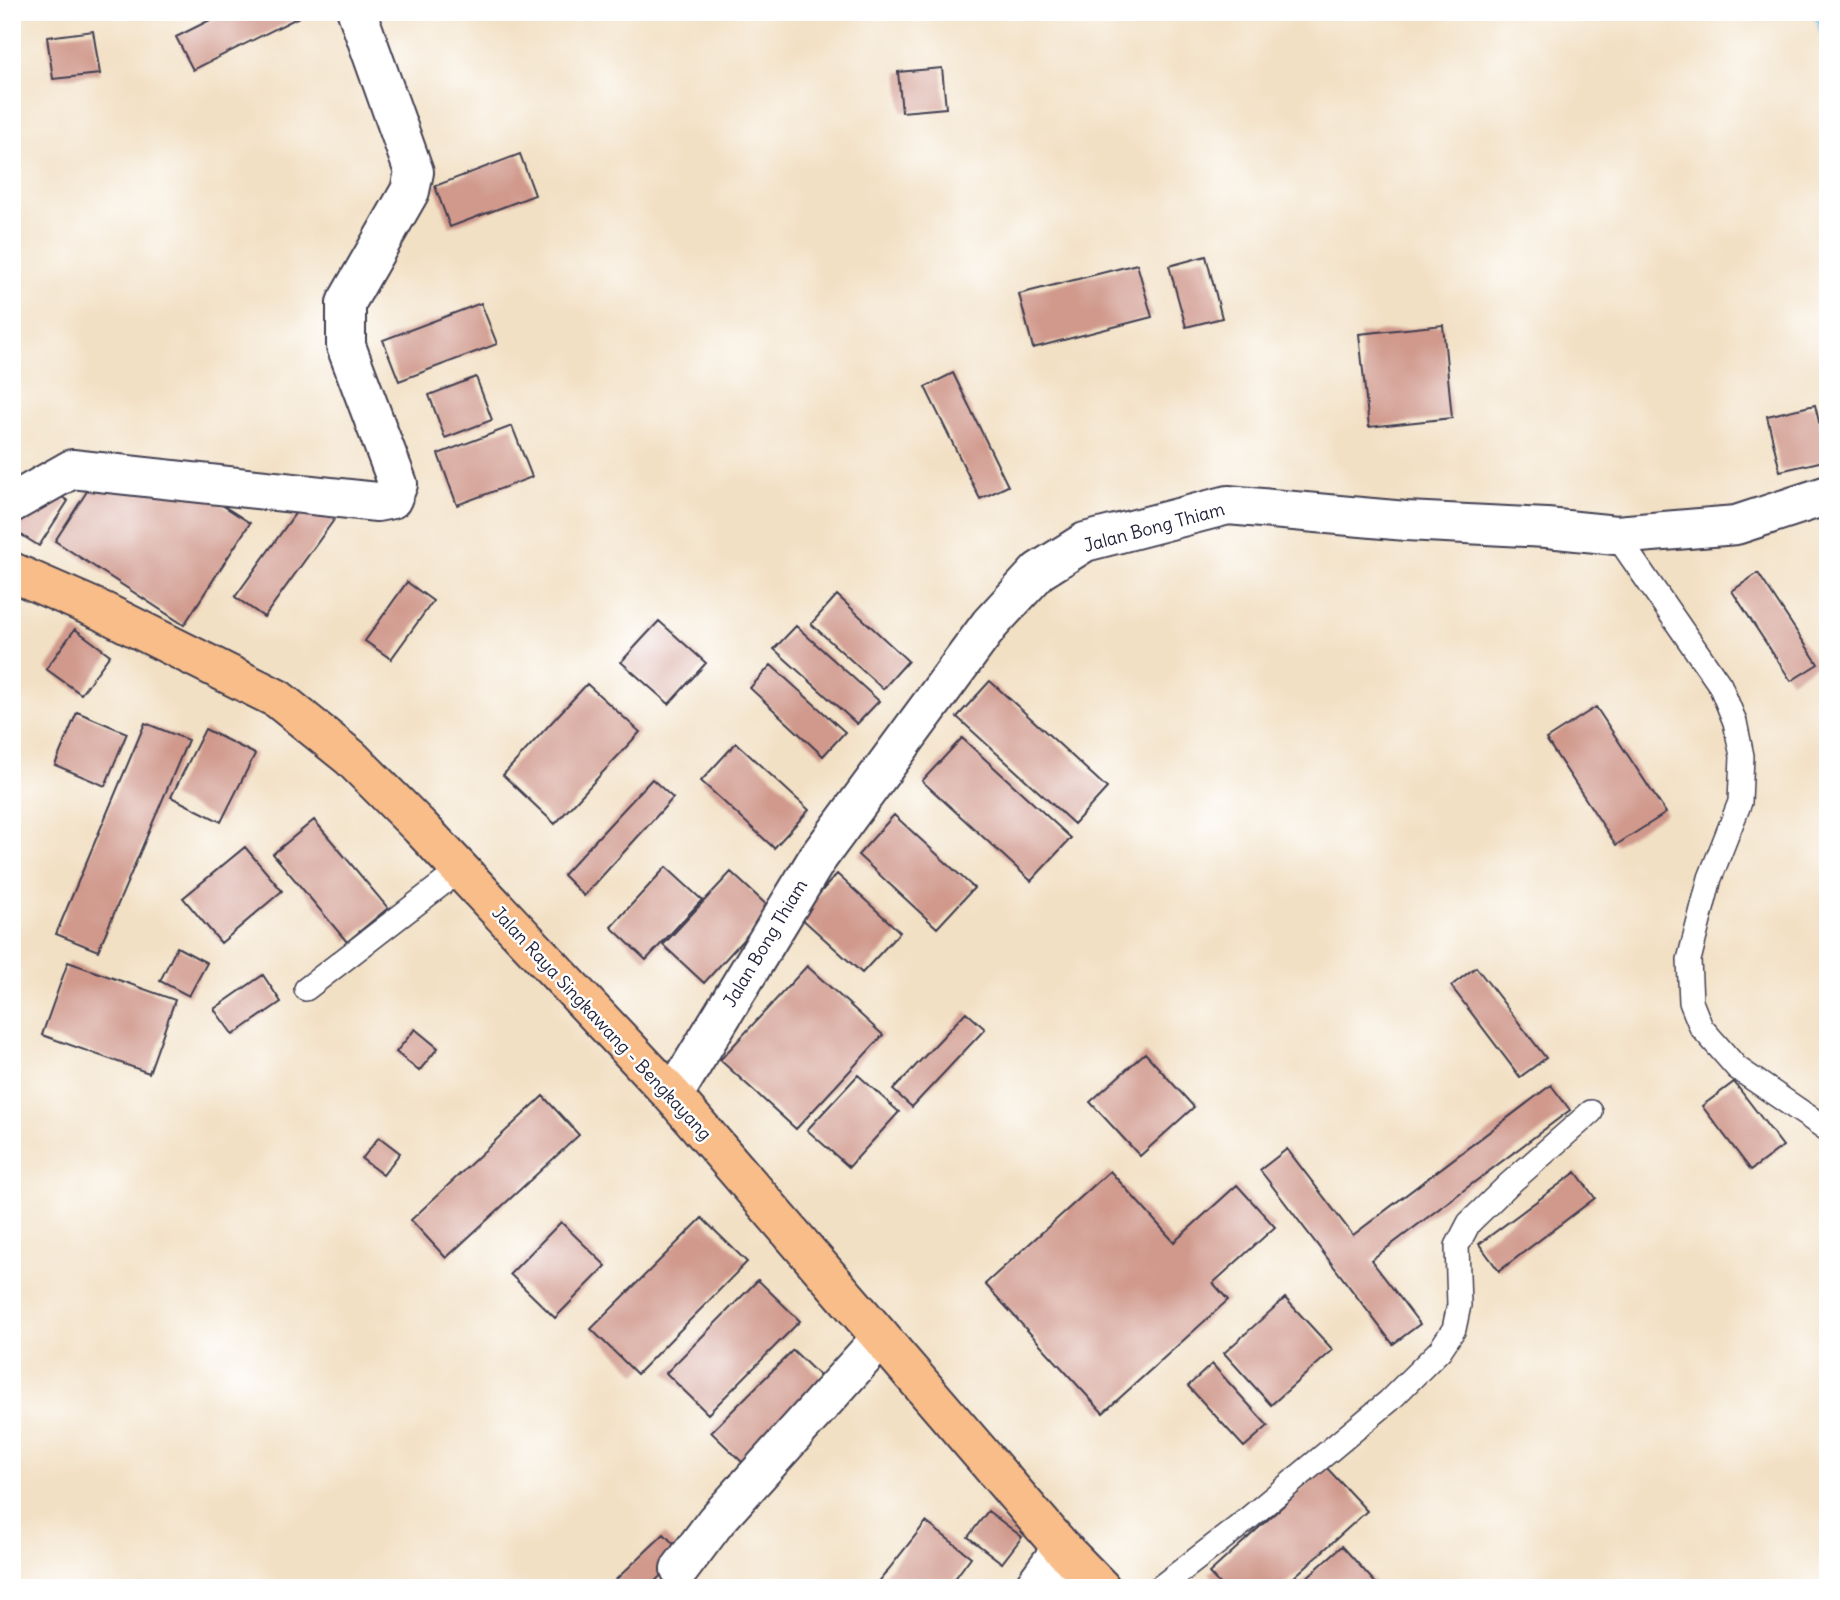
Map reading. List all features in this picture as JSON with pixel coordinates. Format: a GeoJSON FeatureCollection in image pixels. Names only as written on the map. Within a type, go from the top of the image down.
{"type":"FeatureCollection","features":[{"type":"Feature","properties":{"kind":"main road","name":"Jalan Raya Singkawang - Bengkayang"},"geometry":{"type":"LineString","coordinates":[[12,572],[104,612],[278,699],[351,758],[673,1096],[1062,1548],[1101,1588]]}},
{"type":"Feature","properties":{"kind":"street"},"geometry":{"type":"LineString","coordinates":[[12,503],[72,469],[377,502],[392,499],[398,484],[345,346],[346,303],[410,191],[414,172],[357,12]]}},
{"type":"Feature","properties":{"kind":"street","name":"Jalan Bong Thiam"},"geometry":{"type":"LineString","coordinates":[[673,1096],[817,859],[989,624],[1040,571],[1085,542],[1228,505],[1406,521],[1547,528],[1616,535],[1736,525],[1828,495]]}},
{"type":"Feature","properties":{"kind":"street"},"geometry":{"type":"LineString","coordinates":[[681,1569],[716,1521],[881,1338]]}},
{"type":"Feature","properties":{"kind":"street"},"geometry":{"type":"LineString","coordinates":[[1033,1588],[1062,1548]]}},
{"type":"Feature","properties":{"kind":"lane"},"geometry":{"type":"LineString","coordinates":[[1616,535],[1720,685],[1735,722],[1742,756],[1740,802],[1710,878],[1689,960],[1691,1002],[1701,1027],[1737,1068],[1828,1130]]}},
{"type":"Feature","properties":{"kind":"lane"},"geometry":{"type":"LineString","coordinates":[[306,989],[460,870]]}},
{"type":"Feature","properties":{"kind":"lane"},"geometry":{"type":"LineString","coordinates":[[1159,1588],[1238,1527],[1389,1401],[1440,1350],[1454,1329],[1459,1305],[1457,1246],[1469,1223],[1591,1112]]}},
{"type":"Feature","properties":{"kind":"building"},"geometry":{"type":"Polygon","coordinates":[[[226,12],[309,12],[193,70],[176,37],[226,12]]]}},
{"type":"Feature","properties":{"kind":"building"},"geometry":{"type":"Polygon","coordinates":[[[93,31],[100,74],[53,79],[47,37],[93,31]]]}},
{"type":"Feature","properties":{"kind":"building"},"geometry":{"type":"Polygon","coordinates":[[[942,68],[946,108],[902,112],[898,72],[942,68]]]}},
{"type":"Feature","properties":{"kind":"building"},"geometry":{"type":"Polygon","coordinates":[[[520,154],[535,195],[450,227],[435,186],[520,154]]]}},
{"type":"Feature","properties":{"kind":"building"},"geometry":{"type":"Polygon","coordinates":[[[1206,256],[1222,318],[1186,327],[1169,266],[1206,256]]]}},
{"type":"Feature","properties":{"kind":"building"},"geometry":{"type":"Polygon","coordinates":[[[1137,264],[1152,317],[1033,348],[1019,294],[1137,264]]]}},
{"type":"Feature","properties":{"kind":"building"},"geometry":{"type":"Polygon","coordinates":[[[481,303],[497,344],[399,381],[383,340],[481,303]]]}},
{"type":"Feature","properties":{"kind":"building"},"geometry":{"type":"Polygon","coordinates":[[[1443,325],[1452,418],[1369,427],[1359,334],[1443,325]]]}},
{"type":"Feature","properties":{"kind":"building"},"geometry":{"type":"Polygon","coordinates":[[[953,373],[1008,486],[980,499],[925,387],[953,373]]]}},
{"type":"Feature","properties":{"kind":"building"},"geometry":{"type":"Polygon","coordinates":[[[476,377],[492,420],[445,438],[429,395],[476,377]]]}},
{"type":"Feature","properties":{"kind":"building"},"geometry":{"type":"Polygon","coordinates":[[[1815,405],[1828,460],[1780,471],[1767,416],[1815,405]]]}},
{"type":"Feature","properties":{"kind":"building"},"geometry":{"type":"Polygon","coordinates":[[[512,426],[532,477],[457,505],[438,454],[512,426]]]}},
{"type":"Feature","properties":{"kind":"building"},"geometry":{"type":"Polygon","coordinates":[[[93,482],[197,489],[250,523],[184,625],[55,541],[93,482]]]}},
{"type":"Feature","properties":{"kind":"building"},"geometry":{"type":"Polygon","coordinates":[[[50,489],[68,501],[39,546],[12,529],[12,518],[50,489]]]}},
{"type":"Feature","properties":{"kind":"building"},"geometry":{"type":"Polygon","coordinates":[[[307,497],[336,517],[264,617],[235,597],[307,497]]]}},
{"type":"Feature","properties":{"kind":"building"},"geometry":{"type":"Polygon","coordinates":[[[1758,573],[1818,664],[1791,681],[1732,591],[1758,573]]]}},
{"type":"Feature","properties":{"kind":"building"},"geometry":{"type":"Polygon","coordinates":[[[407,582],[433,601],[391,659],[365,641],[407,582]]]}},
{"type":"Feature","properties":{"kind":"building"},"geometry":{"type":"Polygon","coordinates":[[[837,595],[908,661],[883,689],[811,624],[837,595]]]}},
{"type":"Feature","properties":{"kind":"building"},"geometry":{"type":"Polygon","coordinates":[[[659,621],[706,663],[669,704],[621,662],[659,621]]]}},
{"type":"Feature","properties":{"kind":"building"},"geometry":{"type":"Polygon","coordinates":[[[796,626],[879,701],[857,724],[774,649],[796,626]]]}},
{"type":"Feature","properties":{"kind":"building"},"geometry":{"type":"Polygon","coordinates":[[[75,629],[110,655],[81,694],[46,669],[75,629]]]}},
{"type":"Feature","properties":{"kind":"building"},"geometry":{"type":"Polygon","coordinates":[[[771,665],[845,732],[823,756],[750,688],[771,665]]]}},
{"type":"Feature","properties":{"kind":"building"},"geometry":{"type":"Polygon","coordinates":[[[990,681],[1107,788],[1074,824],[957,717],[990,681]]]}},
{"type":"Feature","properties":{"kind":"building"},"geometry":{"type":"Polygon","coordinates":[[[587,684],[640,732],[555,824],[503,775],[587,684]]]}},
{"type":"Feature","properties":{"kind":"building"},"geometry":{"type":"Polygon","coordinates":[[[1596,707],[1666,813],[1616,845],[1546,739],[1596,707]]]}},
{"type":"Feature","properties":{"kind":"building"},"geometry":{"type":"Polygon","coordinates":[[[77,712],[127,733],[105,786],[55,765],[77,712]]]}},
{"type":"Feature","properties":{"kind":"building"},"geometry":{"type":"Polygon","coordinates":[[[145,723],[188,740],[98,951],[56,934],[145,723]]]}},
{"type":"Feature","properties":{"kind":"building"},"geometry":{"type":"Polygon","coordinates":[[[205,729],[255,754],[221,822],[171,797],[205,729]]]}},
{"type":"Feature","properties":{"kind":"building"},"geometry":{"type":"Polygon","coordinates":[[[962,738],[1071,838],[1031,881],[922,781],[962,738]]]}},
{"type":"Feature","properties":{"kind":"building"},"geometry":{"type":"Polygon","coordinates":[[[736,743],[809,810],[774,848],[701,781],[736,743]]]}},
{"type":"Feature","properties":{"kind":"building"},"geometry":{"type":"Polygon","coordinates":[[[652,779],[673,798],[584,896],[563,875],[652,779]]]}},
{"type":"Feature","properties":{"kind":"building"},"geometry":{"type":"Polygon","coordinates":[[[894,815],[974,888],[937,928],[858,855],[894,815]]]}},
{"type":"Feature","properties":{"kind":"building"},"geometry":{"type":"Polygon","coordinates":[[[314,820],[388,908],[347,942],[273,854],[314,820]]]}},
{"type":"Feature","properties":{"kind":"building"},"geometry":{"type":"Polygon","coordinates":[[[245,847],[282,891],[221,943],[183,898],[245,847]]]}},
{"type":"Feature","properties":{"kind":"building"},"geometry":{"type":"Polygon","coordinates":[[[666,867],[702,900],[646,960],[611,927],[666,867]]]}},
{"type":"Feature","properties":{"kind":"building"},"geometry":{"type":"Polygon","coordinates":[[[731,872],[771,909],[704,983],[663,945],[731,872]]]}},
{"type":"Feature","properties":{"kind":"building"},"geometry":{"type":"Polygon","coordinates":[[[837,874],[900,932],[862,973],[799,916],[837,874]]]}},
{"type":"Feature","properties":{"kind":"building"},"geometry":{"type":"Polygon","coordinates":[[[177,947],[207,963],[189,996],[160,981],[177,947]]]}},
{"type":"Feature","properties":{"kind":"building"},"geometry":{"type":"Polygon","coordinates":[[[68,962],[175,1000],[149,1073],[42,1035],[68,962]]]}},
{"type":"Feature","properties":{"kind":"building"},"geometry":{"type":"Polygon","coordinates":[[[807,966],[883,1035],[796,1129],[720,1060],[807,966]]]}},
{"type":"Feature","properties":{"kind":"building"},"geometry":{"type":"Polygon","coordinates":[[[1476,967],[1546,1058],[1520,1077],[1451,986],[1476,967]]]}},
{"type":"Feature","properties":{"kind":"building"},"geometry":{"type":"Polygon","coordinates":[[[263,975],[281,1002],[233,1035],[214,1009],[263,975]]]}},
{"type":"Feature","properties":{"kind":"building"},"geometry":{"type":"Polygon","coordinates":[[[966,1012],[985,1029],[912,1107],[893,1090],[966,1012]]]}},
{"type":"Feature","properties":{"kind":"building"},"geometry":{"type":"Polygon","coordinates":[[[415,1029],[438,1048],[419,1071],[396,1052],[415,1029]]]}},
{"type":"Feature","properties":{"kind":"building"},"geometry":{"type":"Polygon","coordinates":[[[1145,1053],[1194,1107],[1140,1156],[1090,1102],[1145,1053]]]}},
{"type":"Feature","properties":{"kind":"building"},"geometry":{"type":"Polygon","coordinates":[[[858,1075],[899,1112],[849,1167],[807,1130],[858,1075]]]}},
{"type":"Feature","properties":{"kind":"building"},"geometry":{"type":"Polygon","coordinates":[[[1734,1082],[1783,1146],[1751,1170],[1702,1106],[1734,1082]]]}},
{"type":"Feature","properties":{"kind":"building"},"geometry":{"type":"Polygon","coordinates":[[[1551,1085],[1570,1110],[1371,1260],[1420,1324],[1393,1344],[1260,1170],[1287,1149],[1353,1235],[1551,1085]]]}},
{"type":"Feature","properties":{"kind":"building"},"geometry":{"type":"Polygon","coordinates":[[[543,1096],[579,1135],[446,1258],[411,1220],[543,1096]]]}},
{"type":"Feature","properties":{"kind":"building"},"geometry":{"type":"Polygon","coordinates":[[[379,1137],[400,1153],[383,1175],[362,1159],[379,1137]]]}},
{"type":"Feature","properties":{"kind":"building"},"geometry":{"type":"Polygon","coordinates":[[[1110,1171],[1174,1242],[1237,1185],[1275,1227],[1213,1283],[1228,1300],[1103,1413],[985,1284],[1110,1171]]]}},
{"type":"Feature","properties":{"kind":"building"},"geometry":{"type":"Polygon","coordinates":[[[1576,1172],[1595,1198],[1499,1271],[1479,1244],[1576,1172]]]}},
{"type":"Feature","properties":{"kind":"building"},"geometry":{"type":"Polygon","coordinates":[[[702,1218],[747,1262],[637,1374],[591,1329],[702,1218]]]}},
{"type":"Feature","properties":{"kind":"building"},"geometry":{"type":"Polygon","coordinates":[[[561,1222],[606,1266],[555,1318],[510,1274],[561,1222]]]}},
{"type":"Feature","properties":{"kind":"building"},"geometry":{"type":"Polygon","coordinates":[[[758,1280],[800,1321],[708,1414],[666,1373],[758,1280]]]}},
{"type":"Feature","properties":{"kind":"building"},"geometry":{"type":"Polygon","coordinates":[[[1285,1298],[1333,1350],[1271,1405],[1224,1353],[1285,1298]]]}},
{"type":"Feature","properties":{"kind":"building"},"geometry":{"type":"Polygon","coordinates":[[[793,1350],[826,1382],[745,1465],[711,1432],[793,1350]]]}},
{"type":"Feature","properties":{"kind":"building"},"geometry":{"type":"Polygon","coordinates":[[[1212,1364],[1268,1426],[1244,1447],[1188,1386],[1212,1364]]]}},
{"type":"Feature","properties":{"kind":"building"},"geometry":{"type":"Polygon","coordinates":[[[1326,1467],[1367,1511],[1282,1588],[1223,1588],[1209,1573],[1326,1467]]]}},
{"type":"Feature","properties":{"kind":"building"},"geometry":{"type":"Polygon","coordinates":[[[988,1511],[1022,1537],[1002,1563],[968,1537],[988,1511]]]}},
{"type":"Feature","properties":{"kind":"building"},"geometry":{"type":"Polygon","coordinates":[[[926,1522],[971,1557],[948,1588],[874,1588],[926,1522]]]}},
{"type":"Feature","properties":{"kind":"building"},"geometry":{"type":"Polygon","coordinates":[[[664,1534],[683,1554],[648,1588],[607,1588],[664,1534]]]}},
{"type":"Feature","properties":{"kind":"building"},"geometry":{"type":"Polygon","coordinates":[[[1342,1546],[1380,1588],[1295,1588],[1342,1546]]]}},
{"type":"Feature","properties":{"kind":"building"},"geometry":{"type":"Polygon","coordinates":[[[670,1574],[683,1588],[656,1588],[670,1574]]]}},
{"type":"Feature","properties":{"kind":"waterway"},"geometry":{"type":"LineString","coordinates":[[1819,12],[1828,39]]}}]}
